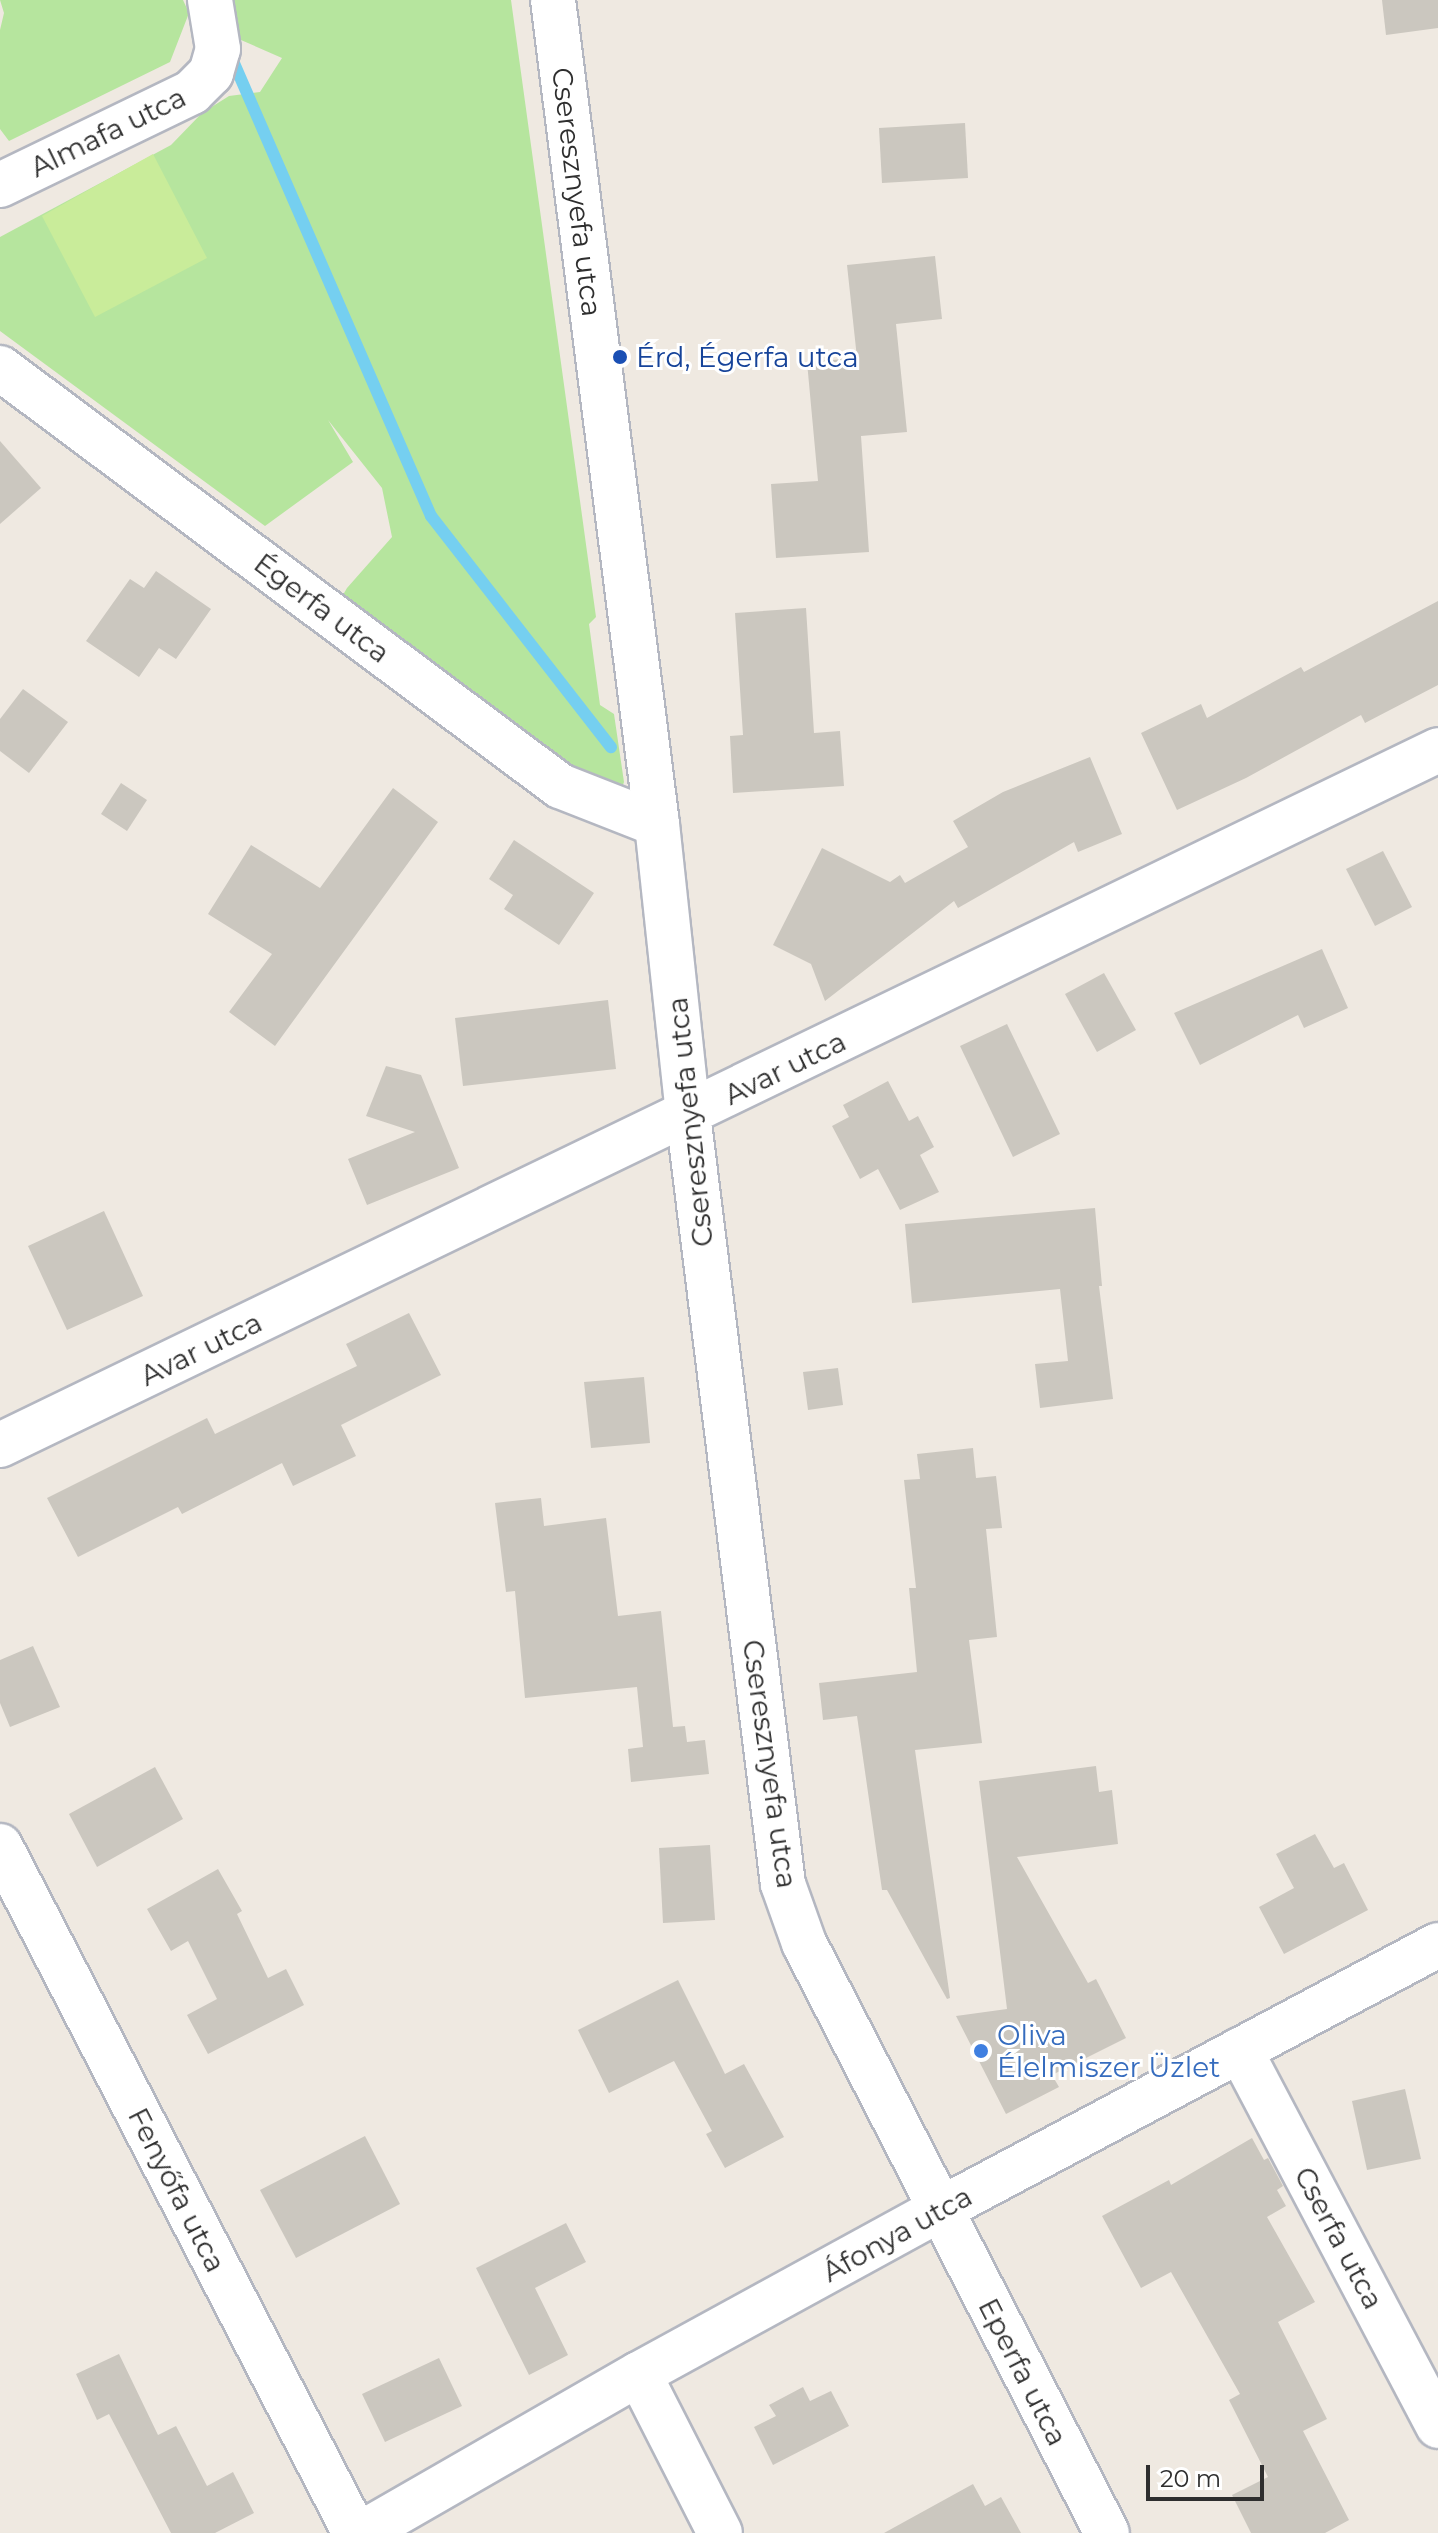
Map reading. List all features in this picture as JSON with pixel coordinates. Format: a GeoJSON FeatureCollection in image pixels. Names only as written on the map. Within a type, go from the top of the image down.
{"type":"FeatureCollection","features":[{"type":"Feature","properties":{"kind":"street","name":"Almafa utca"},"geometry":{"type":"LineString","coordinates":[[0,185],[192,92],[211,73],[218,49],[210,0]]}},
{"type":"Feature","properties":{"kind":"street","name":"Cseresznyefa utca"},"geometry":{"type":"LineString","coordinates":[[553,0],[657,824],[688,1115],[783,1884],[804,1943],[939,2210]]}},
{"type":"Feature","properties":{"kind":"street","name":"Égerfa utca"},"geometry":{"type":"LineString","coordinates":[[0,368],[560,786],[657,824]]}},
{"type":"Feature","properties":{"kind":"street","name":"Avar utca"},"geometry":{"type":"LineString","coordinates":[[0,1445],[1438,750]]}},
{"type":"Feature","properties":{"kind":"street","name":"Fenyőfa utca"},"geometry":{"type":"LineString","coordinates":[[0,1846],[355,2533]]}},
{"type":"Feature","properties":{"kind":"street","name":"Áfonya utca"},"geometry":{"type":"LineString","coordinates":[[362,2533],[639,2374],[939,2210],[1438,1945]]}},
{"type":"Feature","properties":{"kind":"street","name":"Cserfa utca"},"geometry":{"type":"LineString","coordinates":[[1240,2050],[1438,2426]]}},
{"type":"Feature","properties":{"kind":"street","name":"Eperfa utca"},"geometry":{"type":"LineString","coordinates":[[939,2210],[1107,2533]]}},
{"type":"Feature","properties":{"kind":"street"},"geometry":{"type":"LineString","coordinates":[[639,2374],[720,2533]]}},
{"type":"Feature","properties":{"kind":"green space"},"geometry":{"type":"Polygon","coordinates":[[[0,0],[183,0],[189,13],[170,62],[9,141],[0,129],[0,30],[4,13],[0,0]]]}},
{"type":"Feature","properties":{"kind":"green space"},"geometry":{"type":"Polygon","coordinates":[[[231,0],[511,0],[596,617],[589,624],[600,705],[614,714],[624,782],[620,794],[590,786],[336,607],[347,588],[392,537],[382,488],[328,420],[353,462],[265,526],[0,331],[0,237],[171,145],[202,113],[229,96],[260,92],[282,58],[241,40],[231,0]]]}},
{"type":"Feature","properties":{"kind":"green space"},"geometry":{"type":"Polygon","coordinates":[[[153,154],[207,258],[95,317],[42,216],[153,154]]]}},
{"type":"Feature","properties":{"kind":"building"},"geometry":{"type":"Polygon","coordinates":[[[1382,0],[1438,0],[1438,28],[1386,35],[1382,0]]]}},
{"type":"Feature","properties":{"kind":"building"},"geometry":{"type":"Polygon","coordinates":[[[965,123],[968,178],[882,183],[879,128],[965,123]]]}},
{"type":"Feature","properties":{"kind":"building"},"geometry":{"type":"Polygon","coordinates":[[[935,256],[942,319],[896,324],[907,432],[861,436],[869,552],[776,558],[771,484],[818,481],[807,362],[857,358],[847,265],[935,256]]]}},
{"type":"Feature","properties":{"kind":"building"},"geometry":{"type":"Polygon","coordinates":[[[0,441],[41,488],[0,524],[0,441]]]}},
{"type":"Feature","properties":{"kind":"building"},"geometry":{"type":"Polygon","coordinates":[[[156,571],[211,609],[176,659],[159,648],[139,677],[86,641],[130,579],[144,588],[156,571]]]}},
{"type":"Feature","properties":{"kind":"building"},"geometry":{"type":"Polygon","coordinates":[[[1438,601],[1438,685],[1365,723],[1361,715],[1246,778],[1177,810],[1141,733],[1201,704],[1207,718],[1301,667],[1304,672],[1438,601]]]}},
{"type":"Feature","properties":{"kind":"building"},"geometry":{"type":"Polygon","coordinates":[[[806,608],[814,733],[840,731],[844,786],[733,793],[730,736],[743,735],[735,613],[806,608]]]}},
{"type":"Feature","properties":{"kind":"building"},"geometry":{"type":"Polygon","coordinates":[[[23,689],[68,722],[29,773],[0,751],[0,719],[23,689]]]}},
{"type":"Feature","properties":{"kind":"building"},"geometry":{"type":"Polygon","coordinates":[[[1090,757],[1122,834],[1078,852],[1074,842],[958,908],[954,901],[825,1001],[811,964],[773,945],[822,848],[890,882],[900,875],[905,883],[968,847],[953,821],[1003,792],[1090,757]]]}},
{"type":"Feature","properties":{"kind":"building"},"geometry":{"type":"Polygon","coordinates":[[[121,783],[147,800],[127,831],[101,814],[121,783]]]}},
{"type":"Feature","properties":{"kind":"building"},"geometry":{"type":"Polygon","coordinates":[[[393,788],[438,822],[275,1046],[229,1012],[272,954],[208,914],[251,845],[320,888],[393,788]]]}},
{"type":"Feature","properties":{"kind":"building"},"geometry":{"type":"Polygon","coordinates":[[[514,840],[594,893],[559,945],[504,909],[513,895],[489,879],[514,840]]]}},
{"type":"Feature","properties":{"kind":"building"},"geometry":{"type":"Polygon","coordinates":[[[1383,851],[1412,907],[1375,926],[1346,869],[1383,851]]]}},
{"type":"Feature","properties":{"kind":"building"},"geometry":{"type":"Polygon","coordinates":[[[1322,949],[1348,1008],[1304,1028],[1298,1015],[1200,1065],[1174,1013],[1322,949]]]}},
{"type":"Feature","properties":{"kind":"building"},"geometry":{"type":"Polygon","coordinates":[[[1104,973],[1136,1030],[1097,1052],[1065,994],[1104,973]]]}},
{"type":"Feature","properties":{"kind":"building"},"geometry":{"type":"Polygon","coordinates":[[[608,1000],[616,1069],[463,1086],[455,1018],[608,1000]]]}},
{"type":"Feature","properties":{"kind":"building"},"geometry":{"type":"Polygon","coordinates":[[[1007,1024],[1060,1134],[1013,1157],[960,1046],[1007,1024]]]}},
{"type":"Feature","properties":{"kind":"building"},"geometry":{"type":"Polygon","coordinates":[[[386,1066],[421,1075],[459,1168],[367,1205],[348,1159],[415,1132],[366,1116],[386,1066]]]}},
{"type":"Feature","properties":{"kind":"building"},"geometry":{"type":"Polygon","coordinates":[[[888,1081],[909,1121],[918,1116],[934,1147],[920,1155],[939,1192],[900,1210],[878,1169],[860,1179],[832,1126],[849,1117],[843,1105],[888,1081]]]}},
{"type":"Feature","properties":{"kind":"building"},"geometry":{"type":"Polygon","coordinates":[[[1095,1208],[1102,1286],[1099,1286],[1113,1399],[1040,1408],[1035,1364],[1068,1361],[1060,1289],[912,1303],[905,1224],[1095,1208]]]}},
{"type":"Feature","properties":{"kind":"building"},"geometry":{"type":"Polygon","coordinates":[[[104,1211],[143,1296],[67,1330],[28,1246],[104,1211]]]}},
{"type":"Feature","properties":{"kind":"building"},"geometry":{"type":"Polygon","coordinates":[[[409,1313],[441,1375],[341,1425],[356,1456],[293,1486],[282,1463],[182,1514],[178,1507],[78,1557],[47,1498],[207,1418],[215,1434],[357,1366],[346,1344],[409,1313]]]}},
{"type":"Feature","properties":{"kind":"building"},"geometry":{"type":"Polygon","coordinates":[[[838,1368],[843,1405],[808,1410],[803,1372],[838,1368]]]}},
{"type":"Feature","properties":{"kind":"building"},"geometry":{"type":"Polygon","coordinates":[[[644,1377],[650,1443],[591,1448],[584,1382],[644,1377]]]}},
{"type":"Feature","properties":{"kind":"building"},"geometry":{"type":"Polygon","coordinates":[[[973,1448],[976,1478],[996,1476],[1002,1528],[986,1529],[997,1637],[969,1640],[982,1743],[915,1750],[950,1998],[947,1999],[887,1890],[882,1890],[857,1716],[823,1720],[819,1683],[917,1672],[909,1588],[916,1588],[904,1480],[920,1479],[917,1454],[973,1448]]]}},
{"type":"Feature","properties":{"kind":"building"},"geometry":{"type":"Polygon","coordinates":[[[541,1498],[544,1526],[606,1518],[618,1616],[661,1611],[673,1727],[685,1726],[687,1742],[705,1740],[709,1774],[631,1782],[628,1749],[643,1747],[637,1687],[525,1698],[515,1591],[506,1592],[495,1503],[541,1498]]]}},
{"type":"Feature","properties":{"kind":"building"},"geometry":{"type":"Polygon","coordinates":[[[33,1646],[60,1707],[10,1727],[0,1703],[0,1660],[33,1646]]]}},
{"type":"Feature","properties":{"kind":"building"},"geometry":{"type":"Polygon","coordinates":[[[1096,1766],[1099,1792],[1112,1790],[1118,1844],[1017,1857],[1088,1983],[1096,1979],[1126,2038],[1052,2075],[1059,2087],[1006,2114],[956,2016],[1007,2009],[979,1781],[1096,1766]]]}},
{"type":"Feature","properties":{"kind":"building"},"geometry":{"type":"Polygon","coordinates":[[[155,1767],[183,1819],[97,1867],[69,1814],[155,1767]]]}},
{"type":"Feature","properties":{"kind":"building"},"geometry":{"type":"Polygon","coordinates":[[[1315,1834],[1334,1868],[1344,1863],[1368,1910],[1284,1954],[1259,1907],[1294,1888],[1276,1854],[1315,1834]]]}},
{"type":"Feature","properties":{"kind":"building"},"geometry":{"type":"Polygon","coordinates":[[[710,1845],[715,1920],[663,1923],[659,1848],[710,1845]]]}},
{"type":"Feature","properties":{"kind":"building"},"geometry":{"type":"Polygon","coordinates":[[[218,1869],[242,1911],[237,1914],[268,1978],[286,1969],[304,2005],[208,2054],[187,2015],[217,1999],[188,1941],[171,1951],[147,1909],[218,1869]]]}},
{"type":"Feature","properties":{"kind":"building"},"geometry":{"type":"Polygon","coordinates":[[[678,1980],[725,2074],[744,2064],[784,2137],[725,2168],[706,2134],[712,2131],[674,2061],[609,2093],[578,2030],[678,1980]]]}},
{"type":"Feature","properties":{"kind":"building"},"geometry":{"type":"Polygon","coordinates":[[[1405,2089],[1421,2159],[1367,2170],[1352,2101],[1405,2089]]]}},
{"type":"Feature","properties":{"kind":"building"},"geometry":{"type":"Polygon","coordinates":[[[365,2136],[400,2204],[296,2258],[260,2190],[365,2136]]]}},
{"type":"Feature","properties":{"kind":"building"},"geometry":{"type":"Polygon","coordinates":[[[1252,2138],[1264,2160],[1268,2158],[1283,2186],[1277,2190],[1286,2206],[1267,2217],[1315,2302],[1278,2322],[1327,2419],[1303,2431],[1349,2520],[1325,2533],[1251,2533],[1232,2495],[1268,2477],[1229,2400],[1240,2394],[1171,2272],[1141,2288],[1102,2216],[1169,2180],[1171,2185],[1252,2138]]]}},
{"type":"Feature","properties":{"kind":"building"},"geometry":{"type":"Polygon","coordinates":[[[566,2223],[586,2262],[535,2288],[568,2355],[529,2375],[476,2268],[566,2223]]]}},
{"type":"Feature","properties":{"kind":"building"},"geometry":{"type":"Polygon","coordinates":[[[119,2354],[158,2435],[176,2426],[207,2486],[233,2472],[254,2513],[215,2533],[171,2533],[109,2414],[97,2420],[76,2374],[119,2354]]]}},
{"type":"Feature","properties":{"kind":"building"},"geometry":{"type":"Polygon","coordinates":[[[439,2358],[462,2406],[385,2442],[362,2394],[439,2358]]]}},
{"type":"Feature","properties":{"kind":"building"},"geometry":{"type":"Polygon","coordinates":[[[803,2387],[810,2401],[831,2391],[849,2426],[773,2465],[754,2427],[776,2416],[769,2405],[803,2387]]]}},
{"type":"Feature","properties":{"kind":"building"},"geometry":{"type":"Polygon","coordinates":[[[973,2484],[985,2506],[1001,2497],[1021,2533],[884,2533],[973,2484]]]}},
{"type":"Feature","properties":{"kind":"waterway"},"geometry":{"type":"LineString","coordinates":[[230,54],[431,516],[611,747]]}},
{"type":"Feature","properties":{"kind":"place","name":"Érd, Égerfa utca"},"geometry":{"type":"Point","coordinates":[620,357]}},
{"type":"Feature","properties":{"kind":"place","name":"Oliva Élelmiszer Üzlet"},"geometry":{"type":"Point","coordinates":[981,2051]}}]}
